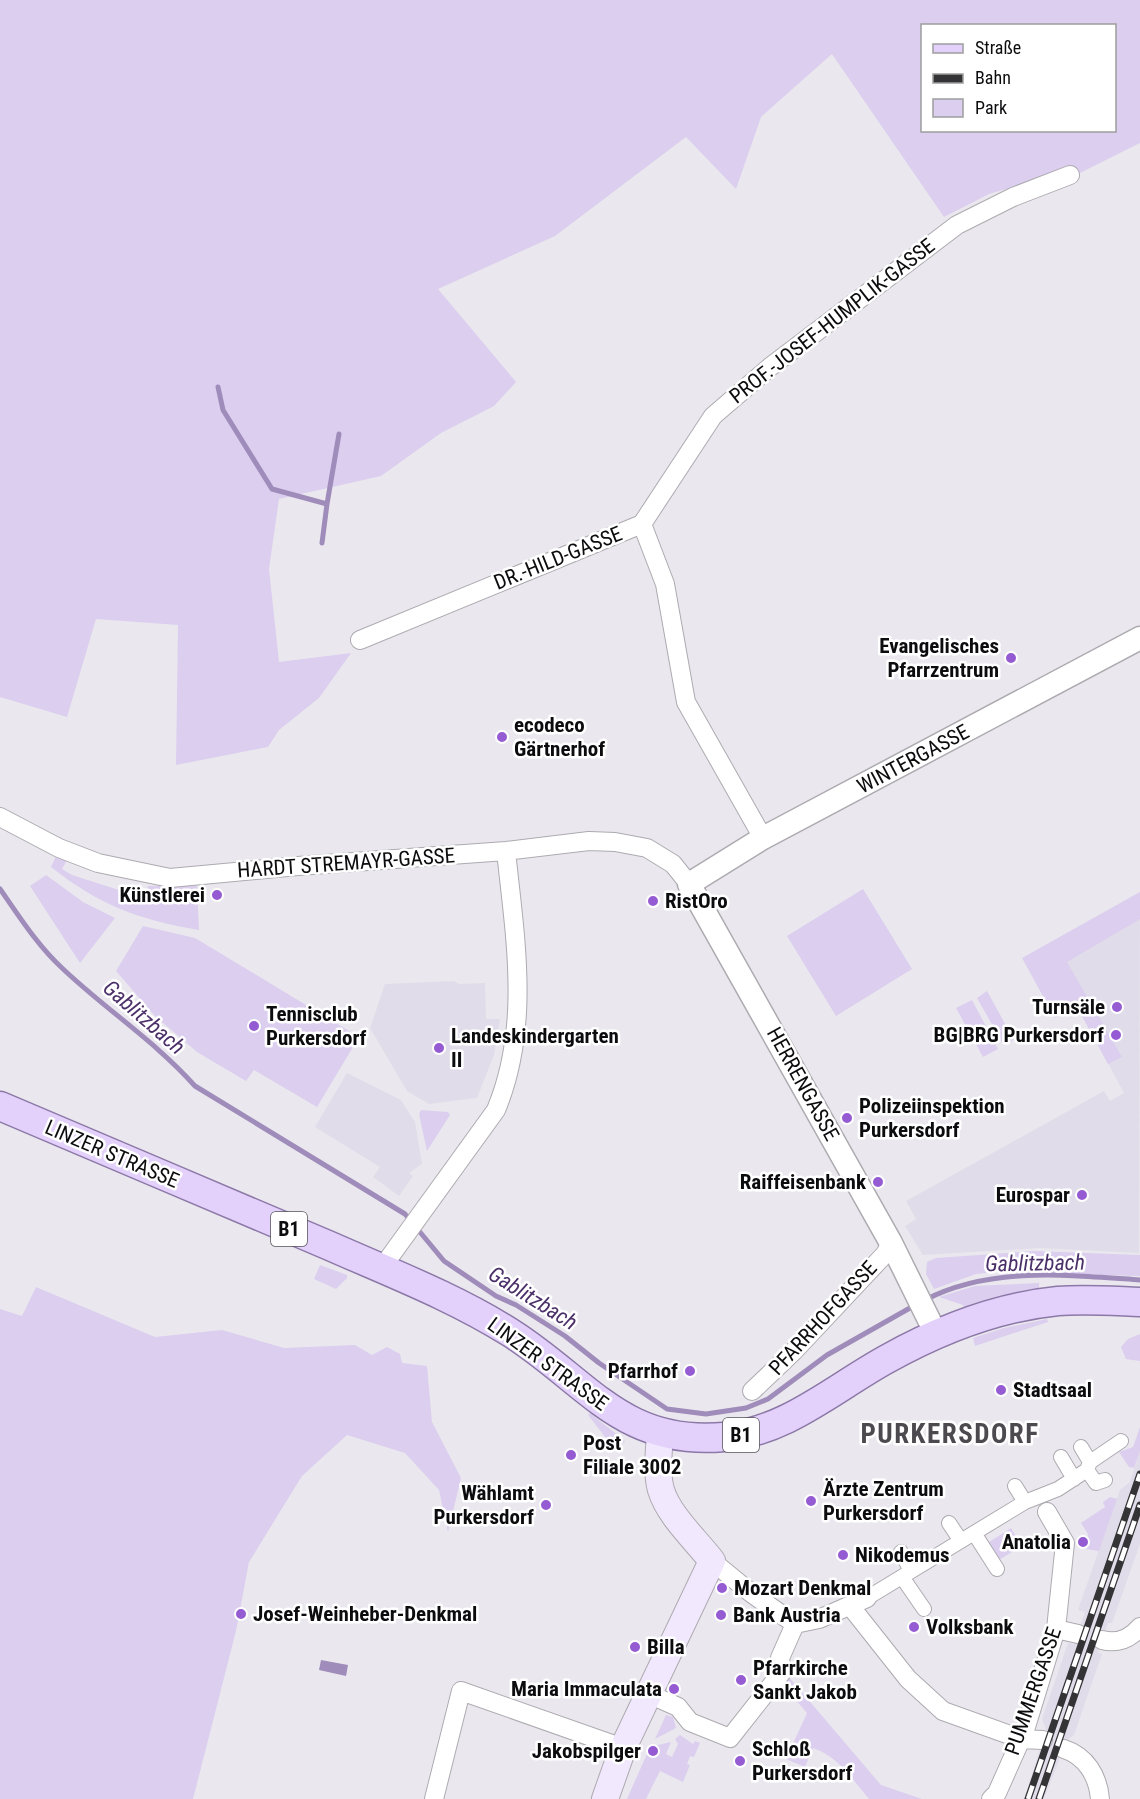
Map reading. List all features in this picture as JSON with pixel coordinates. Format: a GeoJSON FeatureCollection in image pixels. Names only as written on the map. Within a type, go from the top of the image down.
{"type":"FeatureCollection","features":[{"type":"Feature","properties":{"kind":"main road","name":"LINZER STRASSE"},"geometry":{"type":"LineString","coordinates":[[0,1106],[434,1292],[509,1332],[624,1419],[660,1434],[688,1438],[725,1437],[769,1427],[797,1413],[883,1360],[936,1334],[984,1317],[1039,1304],[1085,1300],[1140,1302]]}},
{"type":"Feature","properties":{"kind":"main road"},"geometry":{"type":"LineString","coordinates":[[605,1799],[623,1748],[712,1561],[668,1504],[661,1489],[658,1464],[660,1434]]}},
{"type":"Feature","properties":{"kind":"street","name":"PROF.-JOSEF-HUMPLIK-GASSE"},"geometry":{"type":"LineString","coordinates":[[642,524],[713,416],[770,367],[957,225],[1013,197],[1070,175]]}},
{"type":"Feature","properties":{"kind":"street","name":"DR.-HILD-GASSE"},"geometry":{"type":"LineString","coordinates":[[360,640],[642,524],[665,584],[686,702],[763,838]]}},
{"type":"Feature","properties":{"kind":"street","name":"WINTERGASSE"},"geometry":{"type":"LineString","coordinates":[[689,884],[763,838],[1140,638]]}},
{"type":"Feature","properties":{"kind":"street","name":"HARDT STREMAYR-GASSE"},"geometry":{"type":"LineString","coordinates":[[0,817],[59,848],[98,863],[170,878],[506,851],[589,841],[636,845],[665,858],[681,872],[689,884]]}},
{"type":"Feature","properties":{"kind":"street"},"geometry":{"type":"LineString","coordinates":[[381,1269],[496,1110],[506,1086],[514,1051],[519,969],[506,851]]}},
{"type":"Feature","properties":{"kind":"street","name":"HERRENGASSE"},"geometry":{"type":"LineString","coordinates":[[689,884],[915,1286],[936,1334]]}},
{"type":"Feature","properties":{"kind":"street","name":"PFARRHOFGASSE"},"geometry":{"type":"LineString","coordinates":[[752,1391],[815,1329],[885,1254],[891,1243]]}},
{"type":"Feature","properties":{"kind":"street"},"geometry":{"type":"LineString","coordinates":[[1080,1446],[1096,1483],[1105,1480]]}},
{"type":"Feature","properties":{"kind":"street"},"geometry":{"type":"LineString","coordinates":[[712,1561],[751,1593],[795,1624],[812,1621],[859,1603],[974,1533],[1036,1504],[1115,1448]]}},
{"type":"Feature","properties":{"kind":"street"},"geometry":{"type":"LineString","coordinates":[[1061,1457],[1074,1479]]}},
{"type":"Feature","properties":{"kind":"street"},"geometry":{"type":"LineString","coordinates":[[1016,1486],[1036,1504]]}},
{"type":"Feature","properties":{"kind":"street","name":"PUMMERGASSE"},"geometry":{"type":"LineString","coordinates":[[991,1799],[997,1793],[1014,1737],[1056,1629],[1065,1543],[1036,1504]]}},
{"type":"Feature","properties":{"kind":"street"},"geometry":{"type":"LineString","coordinates":[[950,1522],[961,1541]]}},
{"type":"Feature","properties":{"kind":"street"},"geometry":{"type":"LineString","coordinates":[[974,1533],[997,1569]]}},
{"type":"Feature","properties":{"kind":"street"},"geometry":{"type":"LineString","coordinates":[[901,1552],[907,1574],[924,1609]]}},
{"type":"Feature","properties":{"kind":"street"},"geometry":{"type":"LineString","coordinates":[[859,1603],[908,1679],[943,1711],[1014,1737],[1043,1740]]}},
{"type":"Feature","properties":{"kind":"street"},"geometry":{"type":"LineString","coordinates":[[649,1694],[678,1707],[690,1722],[730,1738],[782,1672],[780,1658],[795,1624]]}},
{"type":"Feature","properties":{"kind":"street"},"geometry":{"type":"LineString","coordinates":[[1102,1640],[1113,1643],[1119,1641],[1140,1627]]}},
{"type":"Feature","properties":{"kind":"street"},"geometry":{"type":"LineString","coordinates":[[1056,1629],[1078,1634]]}},
{"type":"Feature","properties":{"kind":"street"},"geometry":{"type":"LineString","coordinates":[[434,1799],[461,1691],[623,1748]]}},
{"type":"Feature","properties":{"kind":"street"},"geometry":{"type":"LineString","coordinates":[[1064,1749],[1075,1752],[1086,1763],[1098,1782],[1100,1799]]}},
{"type":"Feature","properties":{"kind":"shaded area"},"geometry":{"type":"Polygon","coordinates":[[[1140,892],[1139,1253],[1040,1248],[923,1255],[905,1226],[916,1219],[906,1201],[1104,1091],[1110,1101],[1124,1093],[1045,946],[1140,892]]]}},
{"type":"Feature","properties":{"kind":"shaded area","name":"Landeskindergarten II"},"geometry":{"type":"Polygon","coordinates":[[[454,981],[459,984],[485,983],[486,1019],[500,1019],[494,1055],[477,1098],[429,1104],[407,1091],[370,1028],[385,984],[454,981]]]}},
{"type":"Feature","properties":{"kind":"shaded area","name":"Landeskindergarten II"},"geometry":{"type":"Polygon","coordinates":[[[347,1073],[401,1100],[415,1122],[422,1164],[409,1173],[413,1176],[399,1196],[373,1177],[380,1167],[315,1127],[347,1073]]]}},
{"type":"Feature","properties":{"kind":"shaded area"},"geometry":{"type":"Polygon","coordinates":[[[1140,1451],[1140,1544],[1112,1623],[1108,1623],[1098,1652],[1102,1654],[1074,1735],[1067,1740],[1044,1799],[1024,1799],[1046,1730],[1042,1719],[1068,1643],[1074,1644],[1085,1612],[1078,1610],[1120,1490],[1130,1482],[1140,1451]]]}},
{"type":"Feature","properties":{"kind":"shaded area"},"geometry":{"type":"Polygon","coordinates":[[[321,1660],[348,1665],[346,1676],[319,1670],[321,1660]]]}},
{"type":"Feature","properties":{"kind":"green space"},"geometry":{"type":"Polygon","coordinates":[[[0,0],[1140,0],[1140,143],[1066,180],[1074,169],[989,194],[944,217],[832,54],[761,117],[736,189],[686,137],[555,236],[438,289],[516,382],[494,406],[441,433],[381,476],[279,499],[269,569],[279,662],[351,653],[319,698],[279,730],[268,747],[176,765],[178,625],[96,619],[67,717],[0,697],[0,0]]]}},
{"type":"Feature","properties":{"kind":"green space"},"geometry":{"type":"Polygon","coordinates":[[[56,856],[67,860],[62,869],[72,875],[141,897],[145,896],[148,886],[197,886],[199,930],[138,916],[103,901],[51,867],[56,856]]]}},
{"type":"Feature","properties":{"kind":"green space"},"geometry":{"type":"Polygon","coordinates":[[[46,875],[83,902],[115,918],[80,963],[30,886],[46,875]]]}},
{"type":"Feature","properties":{"kind":"green space"},"geometry":{"type":"Polygon","coordinates":[[[863,889],[912,969],[836,1016],[787,936],[863,889]]]}},
{"type":"Feature","properties":{"kind":"green space"},"geometry":{"type":"Polygon","coordinates":[[[1140,892],[1140,919],[1067,962],[1122,1057],[1108,1064],[1077,1007],[1055,1018],[1022,958],[1140,892]]]}},
{"type":"Feature","properties":{"kind":"green space","name":"Tennisclub Purkersdorf"},"geometry":{"type":"Polygon","coordinates":[[[143,926],[195,938],[359,1037],[317,1107],[254,1070],[246,1081],[197,1052],[155,1016],[116,971],[143,926]]]}},
{"type":"Feature","properties":{"kind":"green space"},"geometry":{"type":"Polygon","coordinates":[[[987,991],[1014,1040],[1003,1044],[977,998],[987,991]]]}},
{"type":"Feature","properties":{"kind":"green space"},"geometry":{"type":"Polygon","coordinates":[[[972,1000],[998,1049],[983,1057],[956,1008],[972,1000]]]}},
{"type":"Feature","properties":{"kind":"green space"},"geometry":{"type":"Polygon","coordinates":[[[421,1110],[448,1112],[450,1115],[427,1151],[419,1114],[421,1110]]]}},
{"type":"Feature","properties":{"kind":"green space"},"geometry":{"type":"Polygon","coordinates":[[[1034,1251],[1140,1255],[1140,1276],[995,1272],[976,1274],[934,1289],[926,1274],[927,1262],[936,1258],[1034,1251]]]}},
{"type":"Feature","properties":{"kind":"green space"},"geometry":{"type":"Polygon","coordinates":[[[320,1265],[347,1275],[347,1278],[336,1289],[314,1279],[320,1265]]]}},
{"type":"Feature","properties":{"kind":"green space"},"geometry":{"type":"Polygon","coordinates":[[[1039,1283],[1039,1291],[965,1309],[963,1305],[939,1297],[975,1286],[1039,1283]]]}},
{"type":"Feature","properties":{"kind":"green space"},"geometry":{"type":"Polygon","coordinates":[[[36,1287],[155,1337],[222,1330],[284,1348],[355,1345],[372,1355],[387,1347],[400,1354],[402,1363],[427,1366],[432,1422],[461,1478],[448,1532],[439,1490],[405,1453],[347,1435],[302,1476],[249,1562],[236,1631],[193,1799],[0,1799],[0,1309],[22,1316],[36,1287]]]}},
{"type":"Feature","properties":{"kind":"green space"},"geometry":{"type":"Polygon","coordinates":[[[1047,1319],[1048,1322],[975,1346],[973,1338],[1004,1328],[1047,1319]]]}},
{"type":"Feature","properties":{"kind":"green space"},"geometry":{"type":"Polygon","coordinates":[[[1140,1334],[1140,1361],[1126,1359],[1121,1347],[1128,1339],[1140,1334]]]}},
{"type":"Feature","properties":{"kind":"green space"},"geometry":{"type":"Polygon","coordinates":[[[590,1413],[625,1441],[616,1451],[588,1415],[590,1413]]]}},
{"type":"Feature","properties":{"kind":"green space"},"geometry":{"type":"Polygon","coordinates":[[[1140,1427],[1140,1451],[1134,1468],[1129,1467],[1119,1452],[1133,1447],[1140,1427]]]}},
{"type":"Feature","properties":{"kind":"green space"},"geometry":{"type":"Polygon","coordinates":[[[1110,1497],[1117,1499],[1099,1551],[1086,1549],[1088,1534],[1081,1523],[1105,1507],[1103,1502],[1110,1497]]]}},
{"type":"Feature","properties":{"kind":"green space"},"geometry":{"type":"Polygon","coordinates":[[[1011,1528],[1022,1546],[997,1561],[986,1544],[1011,1528]]]}},
{"type":"Feature","properties":{"kind":"green space"},"geometry":{"type":"Polygon","coordinates":[[[788,1676],[881,1785],[922,1799],[869,1799],[838,1763],[813,1748],[805,1767],[786,1759],[807,1713],[781,1683],[788,1676]]]}},
{"type":"Feature","properties":{"kind":"green space"},"geometry":{"type":"Polygon","coordinates":[[[666,1715],[673,1717],[676,1728],[655,1739],[666,1715]]]}},
{"type":"Feature","properties":{"kind":"green space"},"geometry":{"type":"Polygon","coordinates":[[[680,1735],[693,1744],[695,1741],[700,1743],[694,1757],[690,1756],[687,1764],[690,1765],[683,1782],[660,1771],[646,1799],[627,1799],[650,1747],[671,1742],[666,1754],[672,1757],[678,1744],[675,1739],[680,1735]]]}},
{"type":"Feature","properties":{"kind":"waterway"},"geometry":{"type":"LineString","coordinates":[[218,387],[223,410],[272,489],[327,504],[322,543]]}},
{"type":"Feature","properties":{"kind":"waterway"},"geometry":{"type":"LineString","coordinates":[[327,504],[339,434]]}},
{"type":"Feature","properties":{"kind":"waterway","name":"Gablitzbach"},"geometry":{"type":"LineString","coordinates":[[0,889],[44,950],[78,983],[163,1054],[195,1086],[405,1214],[444,1261],[496,1296],[516,1305],[565,1336],[599,1363],[667,1409],[706,1414],[746,1408],[768,1399],[827,1355],[917,1304]]}},
{"type":"Feature","properties":{"kind":"waterway","name":"Gablitzbach"},"geometry":{"type":"LineString","coordinates":[[925,1300],[950,1289],[1003,1277],[1058,1275],[1140,1280]]}},
{"type":"Feature","properties":{"kind":"railway"},"geometry":{"type":"LineString","coordinates":[[1028,1799],[1140,1474]]}},
{"type":"Feature","properties":{"kind":"railway"},"geometry":{"type":"LineString","coordinates":[[1039,1799],[1140,1505]]}},
{"type":"Feature","properties":{"kind":"place","name":"Evangelisches Pfarrzentrum"},"geometry":{"type":"Point","coordinates":[1011,658]}},
{"type":"Feature","properties":{"kind":"place","name":"ecodeco Gärtnerhof"},"geometry":{"type":"Point","coordinates":[502,737]}},
{"type":"Feature","properties":{"kind":"place","name":"Künstlerei"},"geometry":{"type":"Point","coordinates":[217,895]}},
{"type":"Feature","properties":{"kind":"place","name":"RistOro"},"geometry":{"type":"Point","coordinates":[653,901]}},
{"type":"Feature","properties":{"kind":"place","name":"Turnsäle"},"geometry":{"type":"Point","coordinates":[1117,1007]}},
{"type":"Feature","properties":{"kind":"place","name":"Tennisclub Purkersdorf"},"geometry":{"type":"Point","coordinates":[254,1026]}},
{"type":"Feature","properties":{"kind":"place","name":"BG|BRG Purkersdorf"},"geometry":{"type":"Point","coordinates":[1116,1035]}},
{"type":"Feature","properties":{"kind":"place","name":"Landeskindergarten II"},"geometry":{"type":"Point","coordinates":[439,1048]}},
{"type":"Feature","properties":{"kind":"place","name":"Polizeiinspektion Purkersdorf"},"geometry":{"type":"Point","coordinates":[847,1118]}},
{"type":"Feature","properties":{"kind":"place","name":"Raiffeisenbank"},"geometry":{"type":"Point","coordinates":[878,1182]}},
{"type":"Feature","properties":{"kind":"place","name":"Eurospar"},"geometry":{"type":"Point","coordinates":[1082,1195]}},
{"type":"Feature","properties":{"kind":"place","name":"Pfarrhof"},"geometry":{"type":"Point","coordinates":[690,1371]}},
{"type":"Feature","properties":{"kind":"place","name":"Stadtsaal"},"geometry":{"type":"Point","coordinates":[1001,1390]}},
{"type":"Feature","properties":{"kind":"place","name":"Post Filiale 3002"},"geometry":{"type":"Point","coordinates":[571,1455]}},
{"type":"Feature","properties":{"kind":"place","name":"Ärzte Zentrum Purkersdorf"},"geometry":{"type":"Point","coordinates":[811,1501]}},
{"type":"Feature","properties":{"kind":"place","name":"Wählamt Purkersdorf"},"geometry":{"type":"Point","coordinates":[546,1505]}},
{"type":"Feature","properties":{"kind":"place","name":"Anatolia"},"geometry":{"type":"Point","coordinates":[1083,1542]}},
{"type":"Feature","properties":{"kind":"place","name":"Nikodemus"},"geometry":{"type":"Point","coordinates":[843,1555]}},
{"type":"Feature","properties":{"kind":"place","name":"Mozart Denkmal"},"geometry":{"type":"Point","coordinates":[722,1588]}},
{"type":"Feature","properties":{"kind":"place","name":"Josef-Weinheber-Denkmal"},"geometry":{"type":"Point","coordinates":[241,1614]}},
{"type":"Feature","properties":{"kind":"place","name":"Bank Austria"},"geometry":{"type":"Point","coordinates":[721,1615]}},
{"type":"Feature","properties":{"kind":"place","name":"Volksbank"},"geometry":{"type":"Point","coordinates":[914,1627]}},
{"type":"Feature","properties":{"kind":"place","name":"Billa"},"geometry":{"type":"Point","coordinates":[635,1647]}},
{"type":"Feature","properties":{"kind":"place","name":"Pfarrkirche Sankt Jakob"},"geometry":{"type":"Point","coordinates":[741,1680]}},
{"type":"Feature","properties":{"kind":"place","name":"Maria Immaculata"},"geometry":{"type":"Point","coordinates":[674,1689]}},
{"type":"Feature","properties":{"kind":"place","name":"Jakobspilger"},"geometry":{"type":"Point","coordinates":[653,1751]}},
{"type":"Feature","properties":{"kind":"place","name":"Schloß Purkersdorf"},"geometry":{"type":"Point","coordinates":[740,1761]}},
{"type":"Feature","properties":{"kind":"district","name":"PURKERSDORF"},"geometry":{"type":"Point","coordinates":[950,1434]}}]}
